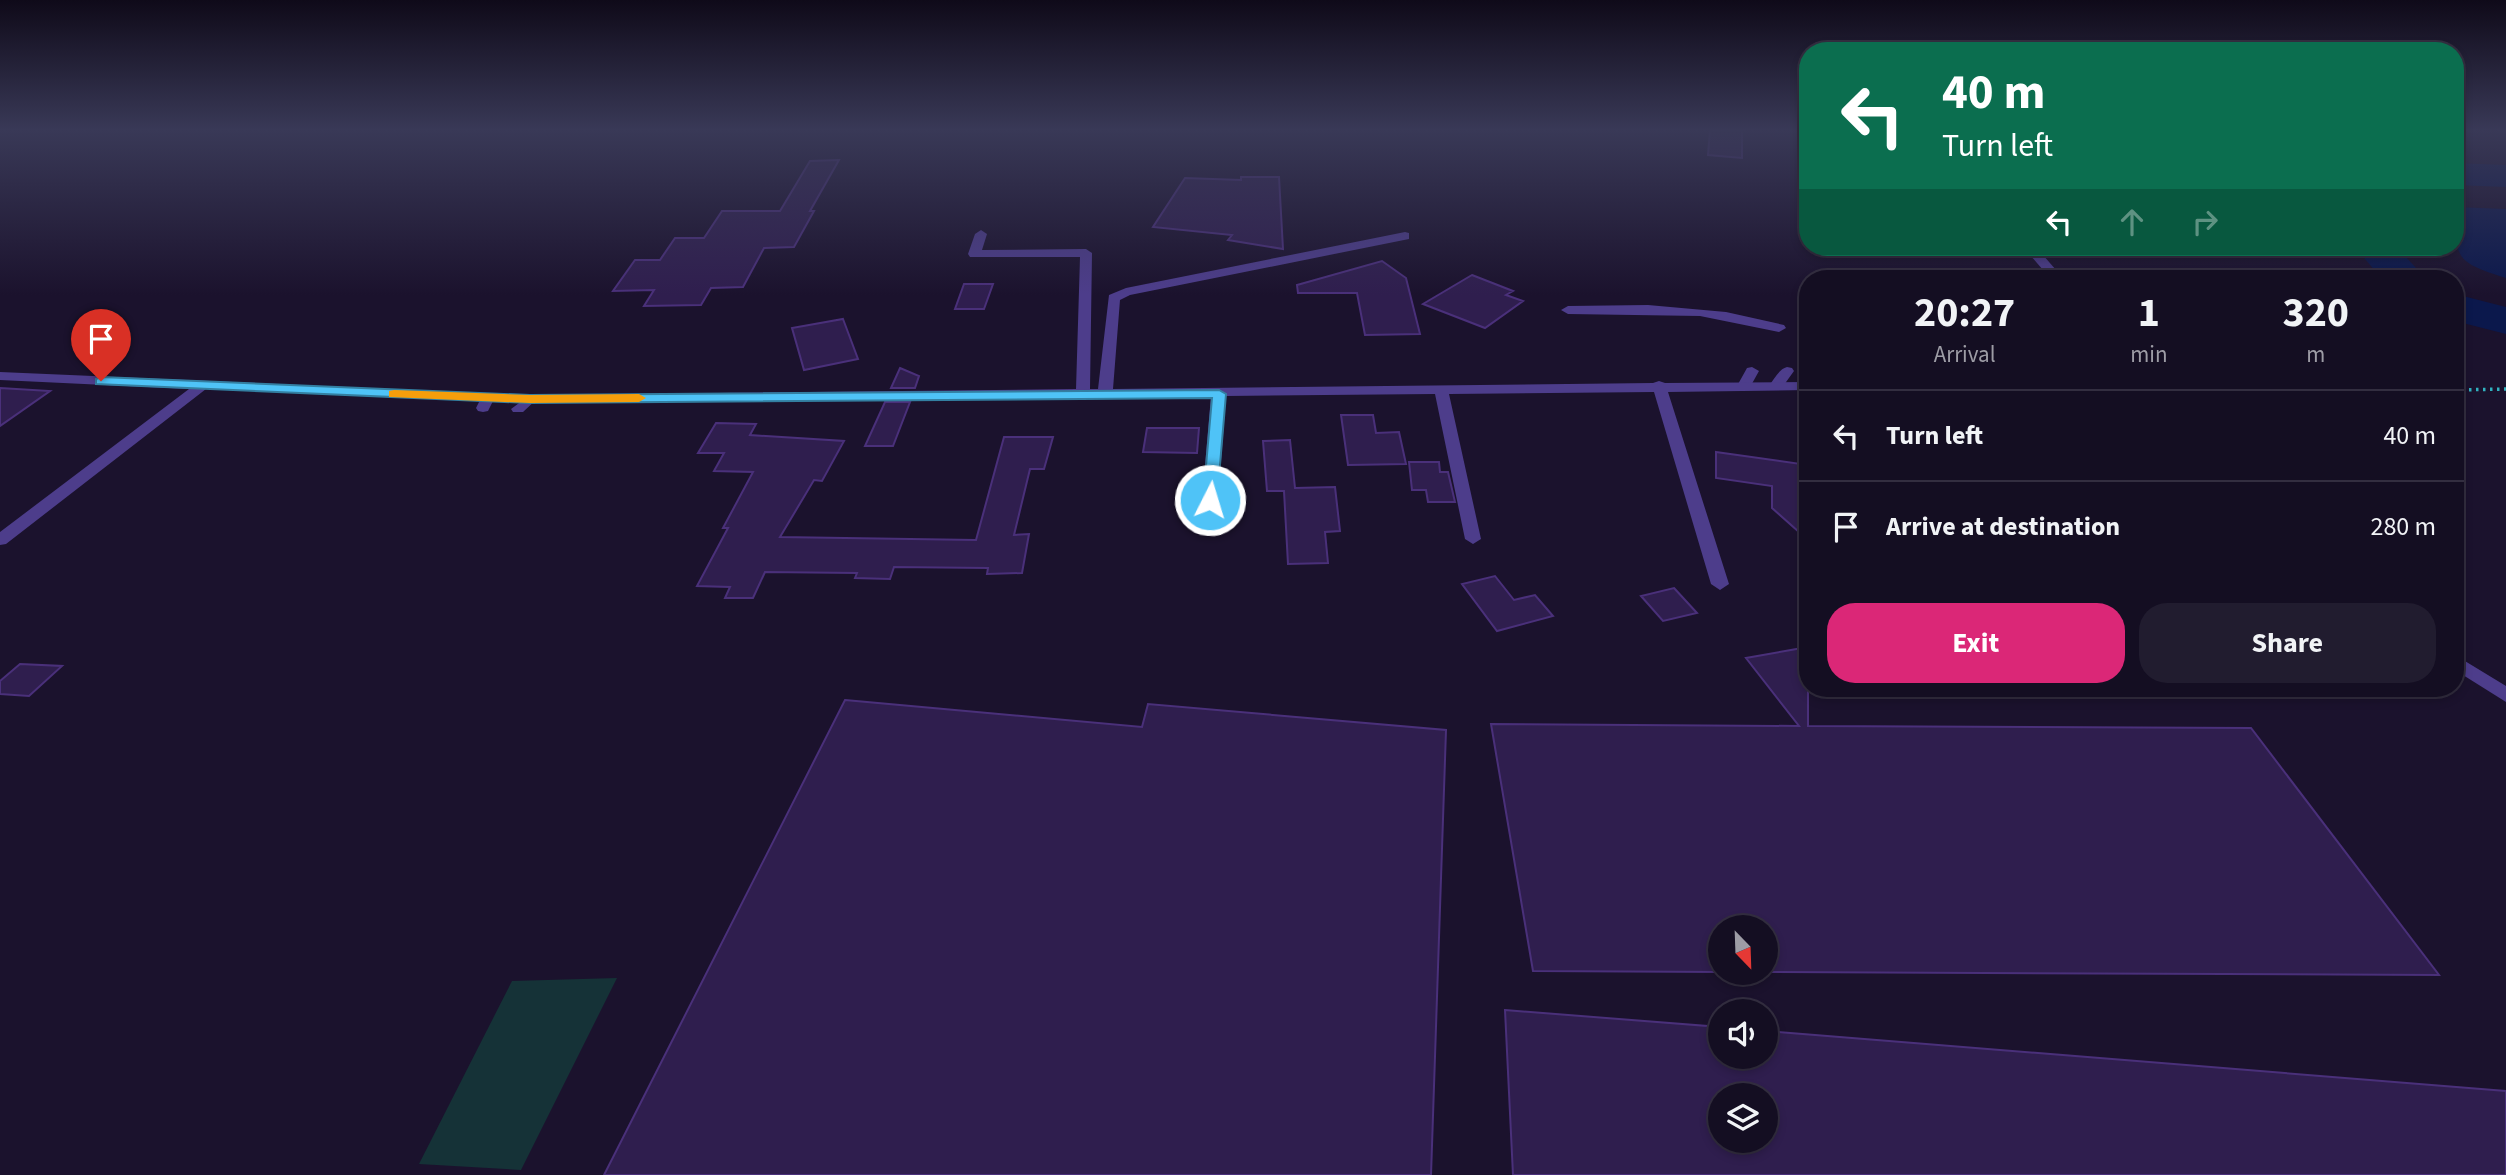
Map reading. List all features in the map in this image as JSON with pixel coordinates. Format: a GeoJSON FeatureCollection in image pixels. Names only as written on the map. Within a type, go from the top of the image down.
{"type":"FeatureCollection","features":[{"type":"Feature","properties":{"kind":"street"},"geometry":{"type":"LineString","coordinates":[[981,234],[974,254],[1086,253],[1083,394]]}},
{"type":"Feature","properties":{"kind":"street"},"geometry":{"type":"LineString","coordinates":[[1105,394],[1114,298],[1126,292],[1405,236]]}},
{"type":"Feature","properties":{"kind":"street"},"geometry":{"type":"LineString","coordinates":[[2037,256],[2050,270]]}},
{"type":"Feature","properties":{"kind":"street"},"geometry":{"type":"LineString","coordinates":[[1568,310],[1672,309],[1739,316],[1779,328]]}},
{"type":"Feature","properties":{"kind":"street"},"geometry":{"type":"LineString","coordinates":[[1744,386],[1752,371]]}},
{"type":"Feature","properties":{"kind":"street"},"geometry":{"type":"LineString","coordinates":[[1776,386],[1787,371]]}},
{"type":"Feature","properties":{"kind":"street"},"geometry":{"type":"LineString","coordinates":[[0,376],[486,402],[530,399],[1219,394],[1659,385],[1799,386]]}},
{"type":"Feature","properties":{"kind":"street"},"geometry":{"type":"LineString","coordinates":[[1659,385],[1720,584]]}},
{"type":"Feature","properties":{"kind":"street"},"geometry":{"type":"LineString","coordinates":[[0,540],[201,386]]}},
{"type":"Feature","properties":{"kind":"street"},"geometry":{"type":"LineString","coordinates":[[1441,390],[1473,539]]}},
{"type":"Feature","properties":{"kind":"street"},"geometry":{"type":"LineString","coordinates":[[1210,500],[1219,394]]}},
{"type":"Feature","properties":{"kind":"street"},"geometry":{"type":"LineString","coordinates":[[518,409],[530,399]]}},
{"type":"Feature","properties":{"kind":"street"},"geometry":{"type":"LineString","coordinates":[[2464,667],[2506,695]]}},
{"type":"Feature","properties":{"kind":"path"},"geometry":{"type":"LineString","coordinates":[[2464,390],[2506,389]]}},
{"type":"Feature","properties":{"kind":"green space"},"geometry":{"type":"Polygon","coordinates":[[[617,978],[521,1170],[419,1164],[512,981],[617,978]]]}},
{"type":"Feature","properties":{"kind":"shaded area"},"geometry":{"type":"Polygon","coordinates":[[[2464,207],[2506,209],[2506,278],[2467,262],[2461,256],[2464,256],[2464,207]]]}},
{"type":"Feature","properties":{"kind":"building"},"geometry":{"type":"Polygon","coordinates":[[[796,185],[825,185],[794,247],[764,248],[743,287],[711,288],[701,305],[644,306],[654,290],[613,291],[635,260],[660,260],[675,238],[704,238],[722,211],[780,211],[796,185]]]}},
{"type":"Feature","properties":{"kind":"building"},"geometry":{"type":"Polygon","coordinates":[[[1181,185],[1279,185],[1283,249],[1228,240],[1232,235],[1153,227],[1181,185]]]}},
{"type":"Feature","properties":{"kind":"building"},"geometry":{"type":"Polygon","coordinates":[[[1382,261],[1406,278],[1420,334],[1365,335],[1357,293],[1298,293],[1297,285],[1382,261]]]}},
{"type":"Feature","properties":{"kind":"building"},"geometry":{"type":"Polygon","coordinates":[[[1472,275],[1513,291],[1506,295],[1523,301],[1485,328],[1423,304],[1472,275]]]}},
{"type":"Feature","properties":{"kind":"building"},"geometry":{"type":"Polygon","coordinates":[[[964,284],[993,284],[984,309],[955,309],[964,284]]]}},
{"type":"Feature","properties":{"kind":"building"},"geometry":{"type":"Polygon","coordinates":[[[843,319],[858,359],[804,370],[792,328],[843,319]]]}},
{"type":"Feature","properties":{"kind":"building"},"geometry":{"type":"Polygon","coordinates":[[[900,368],[919,376],[915,388],[891,388],[900,368]]]}},
{"type":"Feature","properties":{"kind":"building"},"geometry":{"type":"Polygon","coordinates":[[[0,388],[50,391],[0,426],[0,388]]]}},
{"type":"Feature","properties":{"kind":"building"},"geometry":{"type":"Polygon","coordinates":[[[885,402],[910,402],[893,446],[865,446],[885,402]]]}},
{"type":"Feature","properties":{"kind":"building"},"geometry":{"type":"Polygon","coordinates":[[[1341,415],[1373,415],[1376,433],[1399,432],[1406,464],[1348,465],[1341,415]]]}},
{"type":"Feature","properties":{"kind":"building"},"geometry":{"type":"Polygon","coordinates":[[[716,423],[756,424],[750,435],[844,441],[822,481],[814,480],[780,537],[976,540],[1004,437],[1053,437],[1044,469],[1030,469],[1014,535],[1029,534],[1022,573],[987,574],[988,568],[894,567],[890,579],[855,578],[857,573],[765,572],[753,598],[725,598],[730,587],[697,586],[728,528],[723,528],[753,472],[714,471],[724,453],[698,453],[716,423]]]}},
{"type":"Feature","properties":{"kind":"building"},"geometry":{"type":"Polygon","coordinates":[[[1147,428],[1199,428],[1197,453],[1143,452],[1147,428]]]}},
{"type":"Feature","properties":{"kind":"building"},"geometry":{"type":"Polygon","coordinates":[[[1290,440],[1295,488],[1335,487],[1340,531],[1325,532],[1328,563],[1288,564],[1284,491],[1267,491],[1263,441],[1290,440]]]}},
{"type":"Feature","properties":{"kind":"building"},"geometry":{"type":"Polygon","coordinates":[[[1716,452],[1799,464],[1799,532],[1772,508],[1772,486],[1716,478],[1716,452]]]}},
{"type":"Feature","properties":{"kind":"building"},"geometry":{"type":"Polygon","coordinates":[[[1409,462],[1439,462],[1440,472],[1448,472],[1455,502],[1428,502],[1426,490],[1412,490],[1409,462]]]}},
{"type":"Feature","properties":{"kind":"building"},"geometry":{"type":"Polygon","coordinates":[[[1495,576],[1514,600],[1535,595],[1553,616],[1497,631],[1462,584],[1495,576]]]}},
{"type":"Feature","properties":{"kind":"building"},"geometry":{"type":"Polygon","coordinates":[[[1674,588],[1697,613],[1663,621],[1641,596],[1674,588]]]}},
{"type":"Feature","properties":{"kind":"building"},"geometry":{"type":"Polygon","coordinates":[[[1799,649],[1799,697],[1808,697],[1808,726],[2251,728],[2439,975],[1778,972],[1778,915],[1708,915],[1708,972],[1533,971],[1491,724],[1799,726],[1746,658],[1799,649]]]}},
{"type":"Feature","properties":{"kind":"building"},"geometry":{"type":"Polygon","coordinates":[[[20,664],[62,666],[29,696],[0,694],[0,681],[20,664]]]}},
{"type":"Feature","properties":{"kind":"building"},"geometry":{"type":"Polygon","coordinates":[[[845,700],[1142,727],[1148,704],[1446,730],[1431,1175],[604,1175],[845,700]]]}},
{"type":"Feature","properties":{"kind":"building"},"geometry":{"type":"Polygon","coordinates":[[[1505,1010],[1708,1026],[1708,1069],[1778,1069],[1778,1032],[2506,1091],[2506,1175],[1513,1175],[1505,1010]]]}},
{"type":"Feature","properties":{"kind":"waterway"},"geometry":{"type":"LineString","coordinates":[[2383,256],[2397,270]]}},
{"type":"Feature","properties":{"kind":"waterway"},"geometry":{"type":"LineString","coordinates":[[2464,309],[2506,321]]}},
{"type":"Feature","properties":{"kind":"slow traffic"},"geometry":{"type":"LineString","coordinates":[[394,394],[530,399],[639,398]]}},
{"type":"Feature","properties":{"kind":"route"},"geometry":{"type":"LineString","coordinates":[[101,381],[530,399],[1219,394],[1210,500]]}}]}
